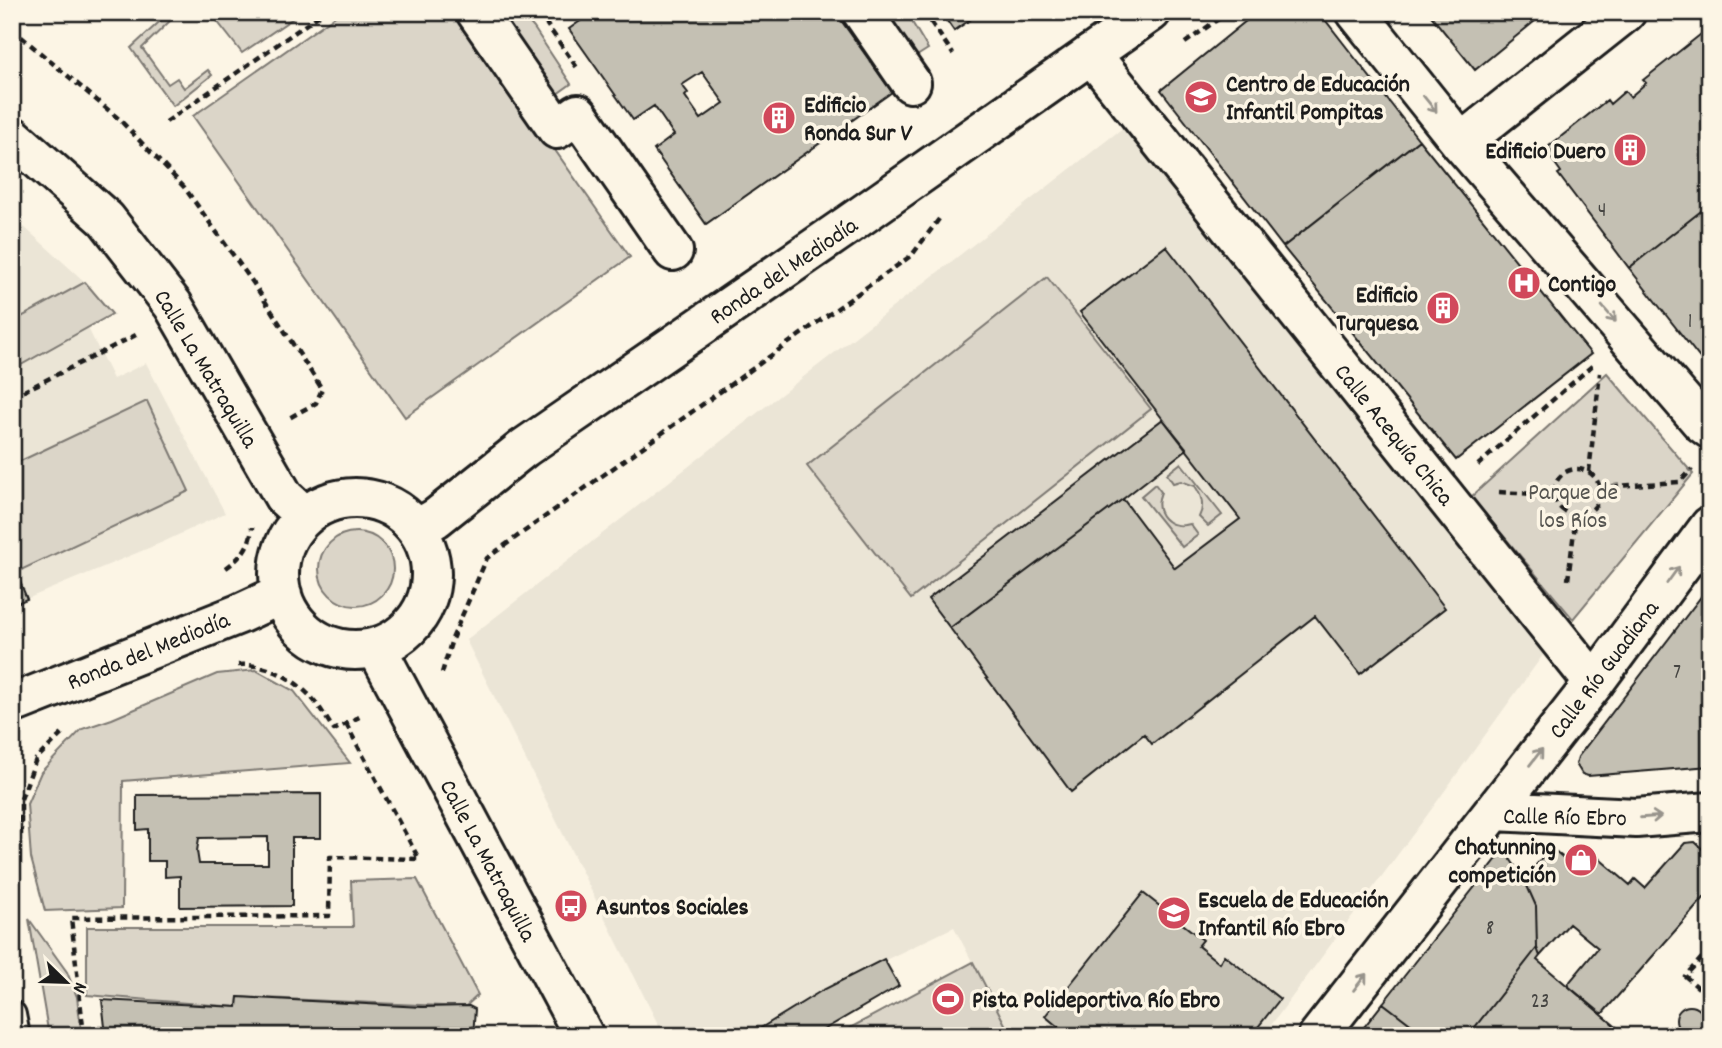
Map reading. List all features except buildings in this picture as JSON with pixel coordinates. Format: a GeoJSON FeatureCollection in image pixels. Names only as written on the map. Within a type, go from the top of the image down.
{"type":"FeatureCollection","features":[{"type":"Feature","properties":{"kind":"street"},"geometry":{"type":"LineString","coordinates":[[476,12],[557,129],[579,114],[673,251]]}},
{"type":"Feature","properties":{"kind":"street"},"geometry":{"type":"LineString","coordinates":[[862,12],[912,83]]}},
{"type":"Feature","properties":{"kind":"street","name":"Ronda del Mediodía"},"geometry":{"type":"LineString","coordinates":[[416,529],[436,518],[524,447],[849,225],[1152,12]]}},
{"type":"Feature","properties":{"kind":"street"},"geometry":{"type":"LineString","coordinates":[[1356,12],[1461,143],[1710,429]]}},
{"type":"Feature","properties":{"kind":"street"},"geometry":{"type":"LineString","coordinates":[[1461,143],[1626,12]]}},
{"type":"Feature","properties":{"kind":"street","name":"Calle Acequía Chica"},"geometry":{"type":"LineString","coordinates":[[1091,54],[1594,683]]}},
{"type":"Feature","properties":{"kind":"street","name":"Calle La Matraquilla"},"geometry":{"type":"LineString","coordinates":[[12,136],[106,219],[173,305],[284,497],[305,516]]}},
{"type":"Feature","properties":{"kind":"street"},"geometry":{"type":"LineString","coordinates":[[351,497],[376,500],[399,511],[416,529],[427,551],[431,575],[427,598],[415,620],[398,636],[376,647],[352,650],[328,645],[308,633],[292,616],[282,594],[279,573],[282,552],[291,532],[305,516],[326,503],[351,497]]}},
{"type":"Feature","properties":{"kind":"street","name":"Calle Río Guadiana"},"geometry":{"type":"LineString","coordinates":[[1494,811],[1594,683],[1710,526]]}},
{"type":"Feature","properties":{"kind":"street","name":"Ronda del Mediodía"},"geometry":{"type":"LineString","coordinates":[[12,704],[239,614],[282,594]]}},
{"type":"Feature","properties":{"kind":"street","name":"Calle La Matraquilla"},"geometry":{"type":"LineString","coordinates":[[376,647],[583,1036]]}},
{"type":"Feature","properties":{"kind":"street","name":"Calle Río Ebro"},"geometry":{"type":"LineString","coordinates":[[1318,1036],[1494,811],[1636,818],[1710,812]]}},
{"type":"Feature","properties":{"kind":"lane"},"geometry":{"type":"LineString","coordinates":[[12,1015],[16,1036]]}},
{"type":"Feature","properties":{"kind":"path"},"geometry":{"type":"LineString","coordinates":[[166,122],[324,12]]}},
{"type":"Feature","properties":{"kind":"path"},"geometry":{"type":"LineString","coordinates":[[538,12],[599,100],[579,114]]}},
{"type":"Feature","properties":{"kind":"path"},"geometry":{"type":"LineString","coordinates":[[924,12],[953,54]]}},
{"type":"Feature","properties":{"kind":"path"},"geometry":{"type":"LineString","coordinates":[[1181,46],[1228,12]]}},
{"type":"Feature","properties":{"kind":"path"},"geometry":{"type":"LineString","coordinates":[[12,29],[119,119],[184,187],[254,284],[322,389],[316,403],[284,422]]}},
{"type":"Feature","properties":{"kind":"path"},"geometry":{"type":"LineString","coordinates":[[443,673],[452,639],[487,558],[912,254],[942,215]]}},
{"type":"Feature","properties":{"kind":"path"},"geometry":{"type":"LineString","coordinates":[[12,397],[141,332]]}},
{"type":"Feature","properties":{"kind":"path"},"geometry":{"type":"LineString","coordinates":[[1444,494],[1602,358]]}},
{"type":"Feature","properties":{"kind":"path"},"geometry":{"type":"LineString","coordinates":[[1589,472],[1600,371]]}},
{"type":"Feature","properties":{"kind":"path"},"geometry":{"type":"LineString","coordinates":[[1600,487],[1680,482],[1694,466]]}},
{"type":"Feature","properties":{"kind":"path"},"geometry":{"type":"LineString","coordinates":[[1570,469],[1589,472],[1600,487],[1598,501],[1590,511],[1576,515],[1559,507],[1554,495],[1556,482],[1560,477],[1570,469]]}},
{"type":"Feature","properties":{"kind":"path"},"geometry":{"type":"LineString","coordinates":[[225,569],[242,556],[252,533],[251,519]]}},
{"type":"Feature","properties":{"kind":"path"},"geometry":{"type":"LineString","coordinates":[[233,665],[245,664],[280,673],[309,694],[334,730]]}},
{"type":"Feature","properties":{"kind":"path"},"geometry":{"type":"LineString","coordinates":[[84,1036],[71,918],[329,916],[330,858],[419,859],[346,724]]}},
{"type":"Feature","properties":{"kind":"path"},"geometry":{"type":"LineString","coordinates":[[21,835],[21,799],[36,759],[65,730]]}},
{"type":"Feature","properties":{"kind":"path"},"geometry":{"type":"LineString","coordinates":[[1710,949],[1685,976],[1710,998]]}},
{"type":"Feature","properties":{"kind":"shaded area"},"geometry":{"type":"Polygon","coordinates":[[[1124,127],[1543,655],[1263,1036],[1011,1036],[954,927],[821,991],[748,1036],[664,1036],[466,640],[1124,127]]]}},
{"type":"Feature","properties":{"kind":"shaded area"},"geometry":{"type":"Polygon","coordinates":[[[12,216],[85,282],[112,314],[88,328],[113,379],[146,363],[225,513],[12,605],[12,216]]]}},
{"type":"Feature","properties":{"kind":"green space"},"geometry":{"type":"Polygon","coordinates":[[[170,12],[175,16],[142,48],[168,84],[177,78],[184,88],[208,70],[212,75],[173,106],[131,48],[170,12]]]}},
{"type":"Feature","properties":{"kind":"green space"},"geometry":{"type":"Polygon","coordinates":[[[210,12],[302,12],[242,53],[210,12]]]}},
{"type":"Feature","properties":{"kind":"green space"},"geometry":{"type":"Polygon","coordinates":[[[341,12],[458,12],[630,257],[405,417],[193,116],[341,12]]]}},
{"type":"Feature","properties":{"kind":"green space"},"geometry":{"type":"Polygon","coordinates":[[[520,12],[534,28],[571,84],[557,94],[519,41],[504,13],[520,12]]]}},
{"type":"Feature","properties":{"kind":"green space"},"geometry":{"type":"Polygon","coordinates":[[[885,12],[906,12],[928,49],[917,56],[885,12]]]}},
{"type":"Feature","properties":{"kind":"green space"},"geometry":{"type":"Polygon","coordinates":[[[1047,277],[1151,409],[911,599],[807,466],[1047,277]]]}},
{"type":"Feature","properties":{"kind":"green space"},"geometry":{"type":"Polygon","coordinates":[[[85,282],[112,314],[12,370],[12,322],[85,282]]]}},
{"type":"Feature","properties":{"kind":"green space","name":"Parque de los Ríos"},"geometry":{"type":"Polygon","coordinates":[[[1607,373],[1693,474],[1573,619],[1471,497],[1607,373]]]}},
{"type":"Feature","properties":{"kind":"green space"},"geometry":{"type":"Polygon","coordinates":[[[147,401],[189,491],[21,570],[12,551],[12,465],[147,401]]]}},
{"type":"Feature","properties":{"kind":"green space"},"geometry":{"type":"Polygon","coordinates":[[[1181,463],[1222,515],[1208,526],[1199,517],[1202,501],[1195,486],[1181,481],[1173,483],[1167,474],[1181,463]]]}},
{"type":"Feature","properties":{"kind":"green space"},"geometry":{"type":"Polygon","coordinates":[[[1155,484],[1161,492],[1159,507],[1164,518],[1175,525],[1190,524],[1198,535],[1182,547],[1141,496],[1155,484]]]}},
{"type":"Feature","properties":{"kind":"green space"},"geometry":{"type":"Polygon","coordinates":[[[349,532],[363,532],[377,538],[387,548],[393,569],[391,583],[377,600],[363,606],[349,606],[335,600],[325,590],[319,576],[319,562],[325,548],[335,538],[349,532]]]}},
{"type":"Feature","properties":{"kind":"green space"},"geometry":{"type":"Polygon","coordinates":[[[256,670],[294,691],[350,763],[123,781],[122,908],[45,911],[31,858],[27,804],[41,772],[82,729],[217,674],[256,670]]]}},
{"type":"Feature","properties":{"kind":"green space"},"geometry":{"type":"Polygon","coordinates":[[[417,879],[478,995],[465,1007],[238,997],[237,1007],[87,995],[87,927],[353,927],[351,881],[417,879]]]}},
{"type":"Feature","properties":{"kind":"green space"},"geometry":{"type":"Polygon","coordinates":[[[29,919],[67,972],[77,997],[82,1036],[49,1036],[29,919]]]}},
{"type":"Feature","properties":{"kind":"green space","name":"Pista Polideportiva Río Ebro"},"geometry":{"type":"Polygon","coordinates":[[[973,962],[1011,1036],[835,1036],[973,962]]]}},
{"type":"Feature","properties":{"kind":"place","name":"Centro de Educación Infantil Pompitas"},"geometry":{"type":"Point","coordinates":[1201,97]}},
{"type":"Feature","properties":{"kind":"place","name":"Edificio Ronda Sur V"},"geometry":{"type":"Point","coordinates":[779,118]}},
{"type":"Feature","properties":{"kind":"place","name":"Edificio Duero"},"geometry":{"type":"Point","coordinates":[1630,150]}},
{"type":"Feature","properties":{"kind":"place","name":"Contigo"},"geometry":{"type":"Point","coordinates":[1524,283]}},
{"type":"Feature","properties":{"kind":"place","name":"Edificio Turquesa"},"geometry":{"type":"Point","coordinates":[1443,308]}},
{"type":"Feature","properties":{"kind":"place","name":"Chatunning competición"},"geometry":{"type":"Point","coordinates":[1581,860]}},
{"type":"Feature","properties":{"kind":"place","name":"Asuntos Sociales"},"geometry":{"type":"Point","coordinates":[571,906]}},
{"type":"Feature","properties":{"kind":"place","name":"Escuela de Educación Infantil Río Ebro"},"geometry":{"type":"Point","coordinates":[1174,913]}},
{"type":"Feature","properties":{"kind":"place","name":"Pista Polideportiva Río Ebro"},"geometry":{"type":"Point","coordinates":[948,999]}}]}
